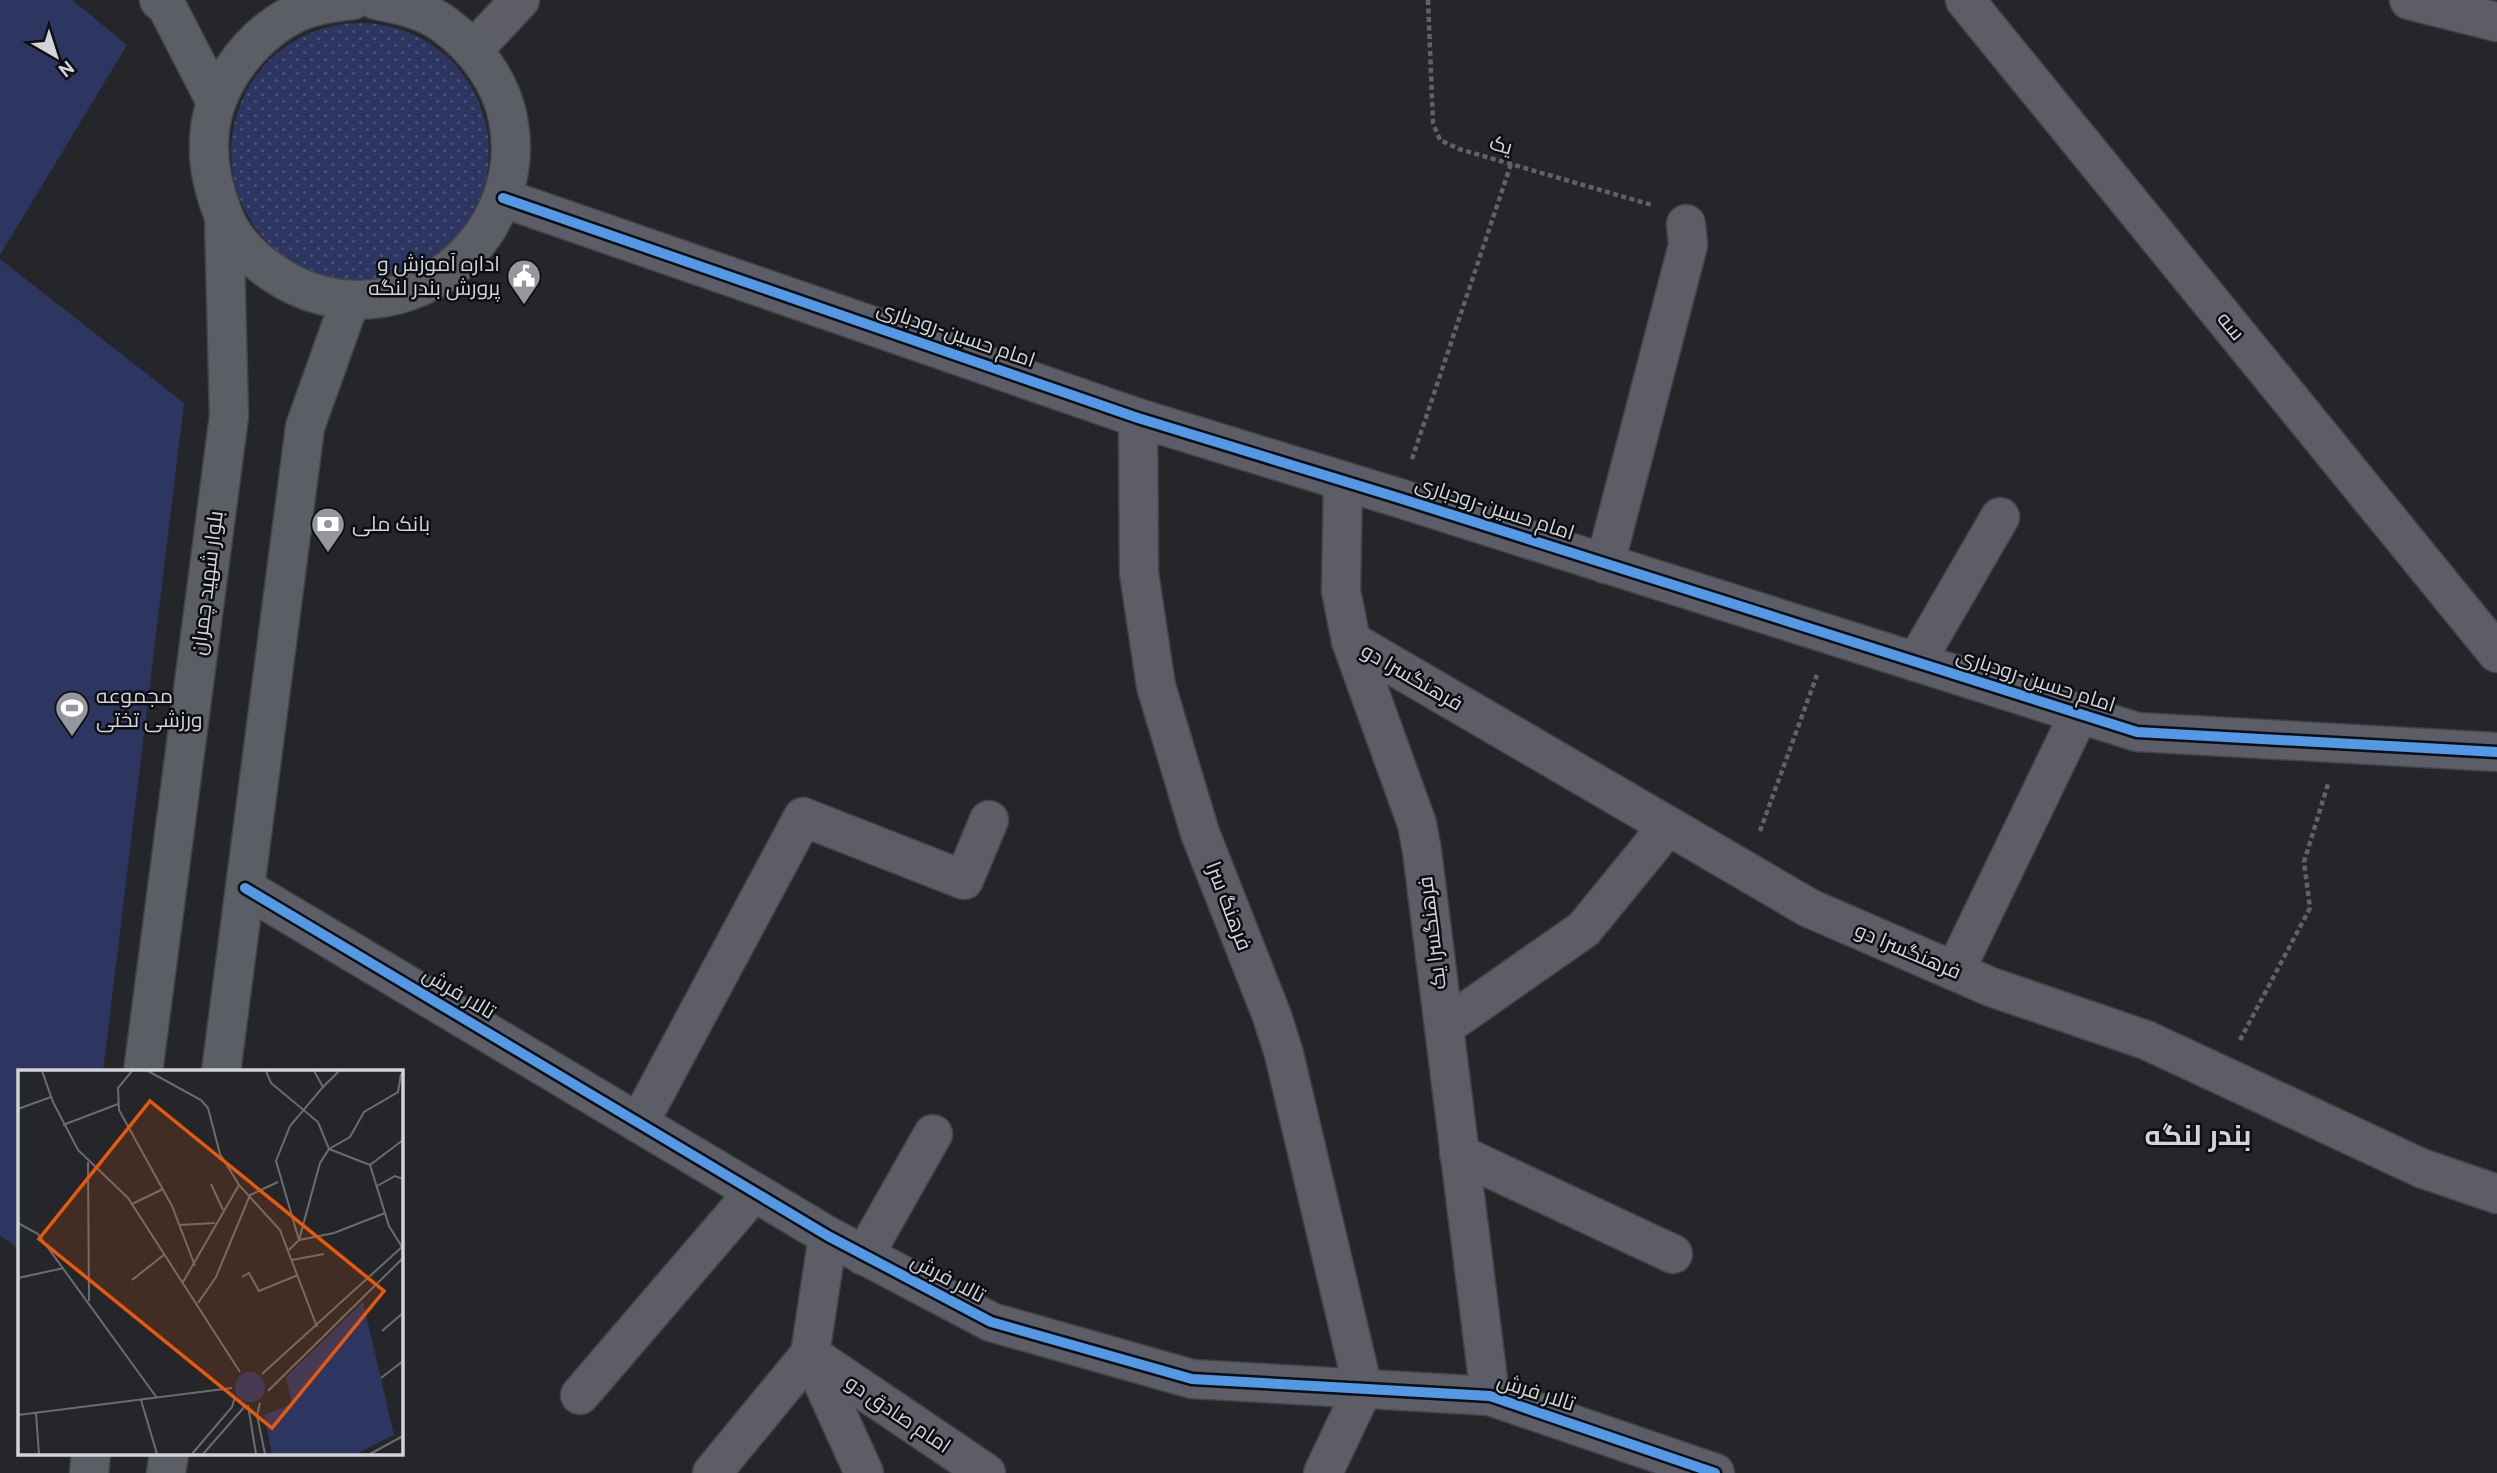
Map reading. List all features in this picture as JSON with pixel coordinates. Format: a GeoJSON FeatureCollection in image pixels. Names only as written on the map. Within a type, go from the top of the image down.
{"type":"FeatureCollection","features":[{"type":"Feature","properties":{"kind":"main road"},"geometry":{"type":"LineString","coordinates":[[159,0],[167,7],[216,102]]}},
{"type":"Feature","properties":{"kind":"main road"},"geometry":{"type":"LineString","coordinates":[[353,0],[283,9],[234,67],[216,102],[208,141],[212,180],[224,218],[246,250],[275,276],[311,293],[350,301],[389,298],[427,285],[460,263],[486,233],[503,198],[511,159],[509,120],[496,82],[473,50],[444,23],[397,2]]}},
{"type":"Feature","properties":{"kind":"main road","name":"بلوار شهید چمران"},"geometry":{"type":"LineString","coordinates":[[144,1070],[229,416],[224,218]]}},
{"type":"Feature","properties":{"kind":"main road"},"geometry":{"type":"LineString","coordinates":[[221,1070],[305,427],[350,301]]}},
{"type":"Feature","properties":{"kind":"street"},"geometry":{"type":"LineString","coordinates":[[473,50],[520,0]]}},
{"type":"Feature","properties":{"kind":"street","name":"سه"},"geometry":{"type":"LineString","coordinates":[[1965,0],[2497,653]]}},
{"type":"Feature","properties":{"kind":"street"},"geometry":{"type":"LineString","coordinates":[[2409,0],[2497,22]]}},
{"type":"Feature","properties":{"kind":"street","name":"امام حسین-رودباری"},"geometry":{"type":"LineString","coordinates":[[503,198],[1138,418],[1399,498],[2137,733],[2497,752]]}},
{"type":"Feature","properties":{"kind":"street"},"geometry":{"type":"LineString","coordinates":[[1605,564],[1688,245],[1686,224]]}},
{"type":"Feature","properties":{"kind":"street","name":"فرهنگ سرا"},"geometry":{"type":"LineString","coordinates":[[1138,418],[1139,573],[1156,687],[1200,833],[1272,1016],[1284,1054],[1363,1389]]}},
{"type":"Feature","properties":{"kind":"street","name":"فرهنگسرا یک"},"geometry":{"type":"LineString","coordinates":[[1343,481],[1340,591],[1351,641],[1417,824],[1490,1396]]}},
{"type":"Feature","properties":{"kind":"street"},"geometry":{"type":"LineString","coordinates":[[1916,662],[2000,517]]}},
{"type":"Feature","properties":{"kind":"street","name":"فرهنگسرا دو"},"geometry":{"type":"LineString","coordinates":[[1351,641],[1809,908],[1991,987],[2146,1040],[2421,1168],[2497,1194]]}},
{"type":"Feature","properties":{"kind":"street"},"geometry":{"type":"LineString","coordinates":[[1955,971],[2079,714]]}},
{"type":"Feature","properties":{"kind":"street"},"geometry":{"type":"LineString","coordinates":[[639,1123],[803,817],[964,880],[989,820]]}},
{"type":"Feature","properties":{"kind":"street"},"geometry":{"type":"LineString","coordinates":[[1444,1027],[1584,929],[1668,826]]}},
{"type":"Feature","properties":{"kind":"street","name":"تالار فرش"},"geometry":{"type":"LineString","coordinates":[[245,888],[828,1237],[991,1322],[1192,1379],[1490,1396],[1715,1473]]}},
{"type":"Feature","properties":{"kind":"street"},"geometry":{"type":"LineString","coordinates":[[864,1256],[933,1134]]}},
{"type":"Feature","properties":{"kind":"street"},"geometry":{"type":"LineString","coordinates":[[1460,1154],[1674,1254]]}},
{"type":"Feature","properties":{"kind":"street"},"geometry":{"type":"LineString","coordinates":[[580,1395],[754,1192]]}},
{"type":"Feature","properties":{"kind":"street"},"geometry":{"type":"LineString","coordinates":[[712,1473],[810,1354],[828,1237]]}},
{"type":"Feature","properties":{"kind":"street"},"geometry":{"type":"LineString","coordinates":[[810,1354],[864,1473]]}},
{"type":"Feature","properties":{"kind":"street","name":"امام صادق دو"},"geometry":{"type":"LineString","coordinates":[[810,1354],[986,1473]]}},
{"type":"Feature","properties":{"kind":"street"},"geometry":{"type":"LineString","coordinates":[[1324,1473],[1363,1389]]}},
{"type":"Feature","properties":{"kind":"path"},"geometry":{"type":"LineString","coordinates":[[1399,498],[1511,164]]}},
{"type":"Feature","properties":{"kind":"path"},"geometry":{"type":"LineString","coordinates":[[1745,871],[1831,635]]}},
{"type":"Feature","properties":{"kind":"path"},"geometry":{"type":"LineString","coordinates":[[2221,1075],[2310,908],[2304,862],[2340,743]]}},
{"type":"Feature","properties":{"kind":"shaded area"},"geometry":{"type":"Polygon","coordinates":[[[0,0],[72,0],[127,45],[0,255],[0,0]]]}},
{"type":"Feature","properties":{"kind":"shaded area"},"geometry":{"type":"Polygon","coordinates":[[[360,23],[409,33],[431,45],[451,61],[467,81],[479,103],[489,152],[479,201],[467,223],[451,243],[431,259],[409,271],[360,281],[311,271],[289,259],[269,243],[253,223],[241,201],[231,152],[241,103],[253,81],[269,61],[289,45],[311,33],[360,23]]]}},
{"type":"Feature","properties":{"kind":"shaded area","name":"مجموعه ورزشی تختی"},"geometry":{"type":"Polygon","coordinates":[[[0,259],[184,403],[103,1070],[18,1070],[18,1249],[0,1235],[0,259]]]}},
{"type":"Feature","properties":{"kind":"cycle path"},"geometry":{"type":"LineString","coordinates":[[503,198],[1138,418],[2137,732],[2497,752]]}},
{"type":"Feature","properties":{"kind":"cycle path"},"geometry":{"type":"LineString","coordinates":[[245,888],[828,1236],[991,1322],[1192,1379],[1490,1396],[1715,1473]]}},
{"type":"Feature","properties":{"kind":"place","name":"اداره آموزش و پرورش بندر لنگه"},"geometry":{"type":"Point","coordinates":[524,306]}},
{"type":"Feature","properties":{"kind":"place","name":"بانک ملی"},"geometry":{"type":"Point","coordinates":[328,554]}},
{"type":"Feature","properties":{"kind":"place","name":"مجموعه ورزشی تختی"},"geometry":{"type":"Point","coordinates":[72,738]}},
{"type":"Feature","properties":{"kind":"district","name":"بندر لنگه"},"geometry":{"type":"Point","coordinates":[2198,1135]}}]}
